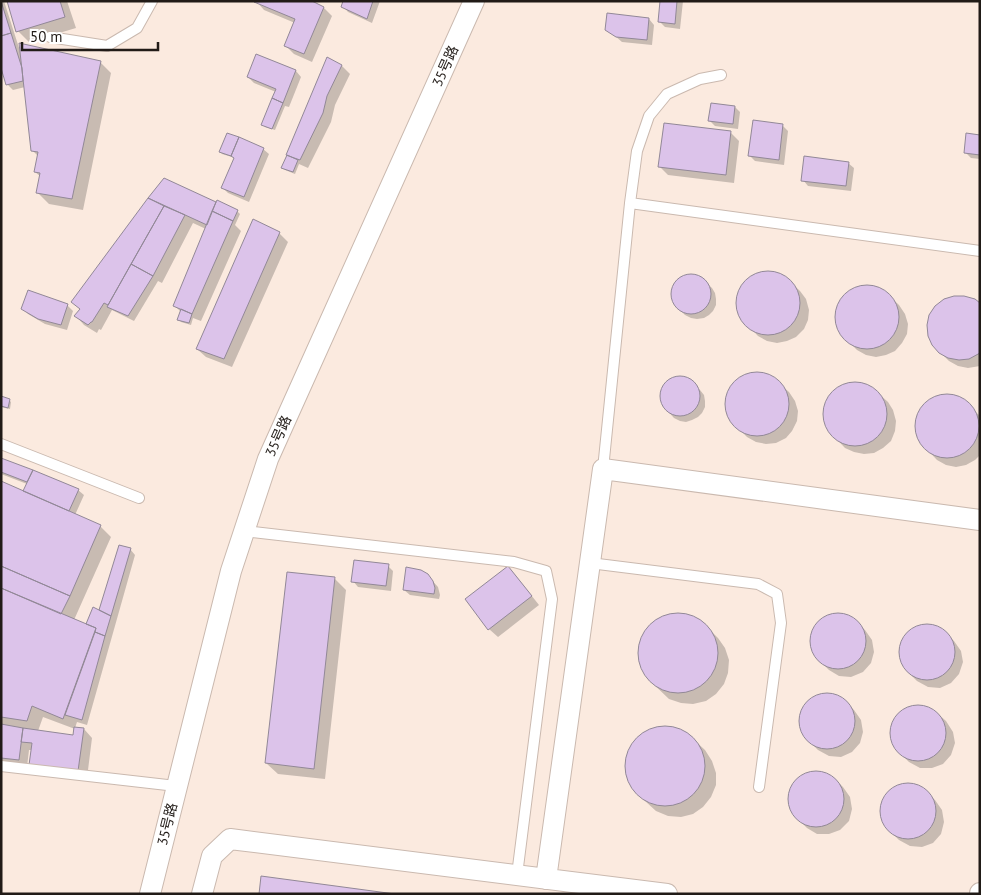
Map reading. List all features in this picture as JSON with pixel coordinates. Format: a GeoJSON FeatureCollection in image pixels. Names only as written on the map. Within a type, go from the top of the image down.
{"type":"FeatureCollection","features":[{"type":"Feature","properties":{"kind":"street","name":"35号路"},"geometry":{"type":"LineString","coordinates":[[150,894],[231,571],[268,460],[474,1]]}},
{"type":"Feature","properties":{"kind":"street"},"geometry":{"type":"LineString","coordinates":[[546,879],[602,469],[980,520]]}},
{"type":"Feature","properties":{"kind":"street"},"geometry":{"type":"LineString","coordinates":[[202,894],[212,856],[230,839],[666,894]]}},
{"type":"Feature","properties":{"kind":"lane"},"geometry":{"type":"LineString","coordinates":[[50,37],[107,46],[137,28],[152,1]]}},
{"type":"Feature","properties":{"kind":"lane"},"geometry":{"type":"LineString","coordinates":[[602,469],[637,152],[649,116],[667,94],[700,80],[721,75]]}},
{"type":"Feature","properties":{"kind":"lane"},"geometry":{"type":"LineString","coordinates":[[630,203],[980,250]]}},
{"type":"Feature","properties":{"kind":"lane"},"geometry":{"type":"LineString","coordinates":[[1,444],[139,498]]}},
{"type":"Feature","properties":{"kind":"lane"},"geometry":{"type":"LineString","coordinates":[[244,531],[514,562],[546,571],[552,599],[517,875]]}},
{"type":"Feature","properties":{"kind":"lane"},"geometry":{"type":"LineString","coordinates":[[590,563],[758,584],[777,594],[781,623],[759,787]]}},
{"type":"Feature","properties":{"kind":"lane"},"geometry":{"type":"LineString","coordinates":[[1,766],[176,786]]}},
{"type":"Feature","properties":{"kind":"building"},"geometry":{"type":"Polygon","coordinates":[[[1,1],[11,33],[1,36],[1,1]]]}},
{"type":"Feature","properties":{"kind":"building"},"geometry":{"type":"Polygon","coordinates":[[[7,1],[60,1],[65,17],[16,32],[7,1]]]}},
{"type":"Feature","properties":{"kind":"building"},"geometry":{"type":"Polygon","coordinates":[[[312,1],[324,7],[304,54],[284,46],[295,19],[254,2],[312,1]]]}},
{"type":"Feature","properties":{"kind":"building"},"geometry":{"type":"Polygon","coordinates":[[[343,1],[373,1],[367,19],[341,7],[343,1]]]}},
{"type":"Feature","properties":{"kind":"building"},"geometry":{"type":"Polygon","coordinates":[[[660,1],[677,1],[675,24],[658,22],[660,1]]]}},
{"type":"Feature","properties":{"kind":"building"},"geometry":{"type":"Polygon","coordinates":[[[607,13],[649,18],[647,40],[616,37],[605,30],[607,13]]]}},
{"type":"Feature","properties":{"kind":"building"},"geometry":{"type":"Polygon","coordinates":[[[11,33],[22,68],[23,81],[6,85],[1,68],[1,36],[11,33]]]}},
{"type":"Feature","properties":{"kind":"building"},"geometry":{"type":"Polygon","coordinates":[[[19,43],[101,61],[72,199],[36,193],[40,173],[34,172],[38,152],[31,151],[19,43]]]}},
{"type":"Feature","properties":{"kind":"building"},"geometry":{"type":"Polygon","coordinates":[[[256,54],[296,70],[283,103],[272,98],[276,89],[247,77],[256,54]]]}},
{"type":"Feature","properties":{"kind":"building"},"geometry":{"type":"Polygon","coordinates":[[[327,57],[342,65],[327,96],[323,113],[300,160],[286,155],[327,57]]]}},
{"type":"Feature","properties":{"kind":"building"},"geometry":{"type":"Polygon","coordinates":[[[272,98],[283,103],[272,129],[261,125],[272,98]]]}},
{"type":"Feature","properties":{"kind":"building"},"geometry":{"type":"Polygon","coordinates":[[[711,103],[735,106],[733,124],[708,121],[711,103]]]}},
{"type":"Feature","properties":{"kind":"building"},"geometry":{"type":"Polygon","coordinates":[[[753,120],[783,124],[779,160],[748,156],[753,120]]]}},
{"type":"Feature","properties":{"kind":"building"},"geometry":{"type":"Polygon","coordinates":[[[664,123],[731,131],[726,175],[658,167],[664,123]]]}},
{"type":"Feature","properties":{"kind":"building"},"geometry":{"type":"Polygon","coordinates":[[[227,133],[239,137],[231,156],[219,152],[227,133]]]}},
{"type":"Feature","properties":{"kind":"building"},"geometry":{"type":"Polygon","coordinates":[[[966,133],[980,135],[980,155],[964,153],[966,133]]]}},
{"type":"Feature","properties":{"kind":"building"},"geometry":{"type":"Polygon","coordinates":[[[239,137],[264,148],[244,197],[221,188],[234,158],[231,156],[239,137]]]}},
{"type":"Feature","properties":{"kind":"building"},"geometry":{"type":"Polygon","coordinates":[[[287,155],[298,160],[293,172],[281,168],[287,155]]]}},
{"type":"Feature","properties":{"kind":"building"},"geometry":{"type":"Polygon","coordinates":[[[804,156],[849,162],[846,186],[801,181],[804,156]]]}},
{"type":"Feature","properties":{"kind":"building"},"geometry":{"type":"Polygon","coordinates":[[[164,178],[216,202],[207,225],[148,198],[164,178]]]}},
{"type":"Feature","properties":{"kind":"building"},"geometry":{"type":"Polygon","coordinates":[[[148,198],[164,206],[108,305],[104,303],[88,325],[74,316],[80,309],[71,302],[148,198]]]}},
{"type":"Feature","properties":{"kind":"building"},"geometry":{"type":"Polygon","coordinates":[[[217,200],[238,210],[233,221],[212,211],[217,200]]]}},
{"type":"Feature","properties":{"kind":"building"},"geometry":{"type":"Polygon","coordinates":[[[164,206],[185,215],[153,276],[131,264],[164,206]]]}},
{"type":"Feature","properties":{"kind":"building"},"geometry":{"type":"Polygon","coordinates":[[[212,211],[233,221],[192,314],[173,306],[212,211]]]}},
{"type":"Feature","properties":{"kind":"building"},"geometry":{"type":"Polygon","coordinates":[[[253,219],[280,232],[224,359],[196,349],[253,219]]]}},
{"type":"Feature","properties":{"kind":"building"},"geometry":{"type":"Polygon","coordinates":[[[131,264],[153,276],[128,316],[107,307],[131,264]]]}},
{"type":"Feature","properties":{"kind":"building"},"geometry":{"type":"Polygon","coordinates":[[[762,271],[774,271],[791,280],[798,291],[800,303],[798,315],[791,326],[774,335],[762,335],[750,330],[741,321],[736,309],[736,297],[741,285],[750,276],[762,271]]]}},
{"type":"Feature","properties":{"kind":"building"},"geometry":{"type":"Polygon","coordinates":[[[695,274],[702,277],[708,283],[711,294],[710,302],[702,311],[695,314],[687,314],[680,311],[672,302],[671,290],[674,283],[683,275],[695,274]]]}},
{"type":"Feature","properties":{"kind":"building"},"geometry":{"type":"Polygon","coordinates":[[[861,285],[873,285],[890,294],[897,305],[899,317],[897,329],[890,340],[873,349],[861,349],[849,344],[840,335],[835,323],[835,311],[840,299],[849,290],[861,285]]]}},
{"type":"Feature","properties":{"kind":"building"},"geometry":{"type":"Polygon","coordinates":[[[28,290],[68,304],[61,325],[38,319],[21,309],[28,290]]]}},
{"type":"Feature","properties":{"kind":"building"},"geometry":{"type":"Polygon","coordinates":[[[964,296],[975,299],[980,303],[980,353],[969,359],[948,358],[939,353],[932,345],[928,336],[927,325],[929,315],[935,306],[944,299],[964,296]]]}},
{"type":"Feature","properties":{"kind":"building"},"geometry":{"type":"Polygon","coordinates":[[[181,309],[192,314],[189,323],[177,320],[181,309]]]}},
{"type":"Feature","properties":{"kind":"building"},"geometry":{"type":"Polygon","coordinates":[[[751,372],[763,372],[780,381],[787,392],[789,404],[787,416],[780,427],[763,436],[751,436],[739,431],[730,422],[725,410],[725,398],[730,386],[739,377],[751,372]]]}},
{"type":"Feature","properties":{"kind":"building"},"geometry":{"type":"Polygon","coordinates":[[[684,376],[691,379],[697,385],[700,396],[699,404],[691,413],[684,416],[676,416],[669,413],[661,404],[660,392],[663,385],[672,377],[684,376]]]}},
{"type":"Feature","properties":{"kind":"building"},"geometry":{"type":"Polygon","coordinates":[[[849,382],[861,382],[878,391],[885,402],[887,414],[885,426],[878,437],[861,446],[849,446],[837,441],[828,432],[823,420],[823,408],[828,396],[837,387],[849,382]]]}},
{"type":"Feature","properties":{"kind":"building"},"geometry":{"type":"Polygon","coordinates":[[[941,394],[953,394],[970,403],[977,414],[979,426],[977,438],[970,449],[953,458],[941,458],[929,453],[920,444],[915,432],[915,420],[920,408],[929,399],[941,394]]]}},
{"type":"Feature","properties":{"kind":"building"},"geometry":{"type":"Polygon","coordinates":[[[1,396],[10,399],[8,408],[1,406],[1,396]]]}},
{"type":"Feature","properties":{"kind":"building"},"geometry":{"type":"Polygon","coordinates":[[[1,458],[33,470],[27,482],[1,472],[1,458]]]}},
{"type":"Feature","properties":{"kind":"building"},"geometry":{"type":"Polygon","coordinates":[[[33,470],[79,489],[69,511],[23,491],[33,470]]]}},
{"type":"Feature","properties":{"kind":"building"},"geometry":{"type":"Polygon","coordinates":[[[1,481],[101,525],[70,596],[1,566],[1,481]]]}},
{"type":"Feature","properties":{"kind":"building"},"geometry":{"type":"Polygon","coordinates":[[[119,545],[131,548],[111,616],[99,610],[119,545]]]}},
{"type":"Feature","properties":{"kind":"building"},"geometry":{"type":"Polygon","coordinates":[[[354,560],[389,564],[386,586],[351,582],[354,560]]]}},
{"type":"Feature","properties":{"kind":"building"},"geometry":{"type":"Polygon","coordinates":[[[1,566],[70,596],[61,614],[1,588],[1,566]]]}},
{"type":"Feature","properties":{"kind":"building"},"geometry":{"type":"Polygon","coordinates":[[[508,566],[532,596],[488,630],[465,599],[508,566]]]}},
{"type":"Feature","properties":{"kind":"building"},"geometry":{"type":"Polygon","coordinates":[[[406,567],[421,570],[428,574],[433,581],[434,594],[403,590],[406,567]]]}},
{"type":"Feature","properties":{"kind":"building"},"geometry":{"type":"Polygon","coordinates":[[[287,572],[335,577],[314,769],[265,763],[287,572]]]}},
{"type":"Feature","properties":{"kind":"building"},"geometry":{"type":"Polygon","coordinates":[[[1,588],[96,628],[63,719],[32,706],[27,721],[1,717],[1,588]]]}},
{"type":"Feature","properties":{"kind":"building"},"geometry":{"type":"Polygon","coordinates":[[[93,607],[111,616],[105,636],[95,632],[96,628],[86,624],[93,607]]]}},
{"type":"Feature","properties":{"kind":"building"},"geometry":{"type":"Polygon","coordinates":[[[670,613],[686,613],[700,620],[711,631],[718,645],[718,661],[715,668],[700,686],[686,693],[670,693],[656,686],[645,675],[638,661],[638,645],[645,631],[656,620],[670,613]]]}},
{"type":"Feature","properties":{"kind":"building"},"geometry":{"type":"Polygon","coordinates":[[[838,613],[849,615],[858,621],[864,630],[866,641],[864,652],[858,661],[849,667],[838,669],[827,667],[818,661],[812,652],[810,641],[812,630],[818,621],[827,615],[838,613]]]}},
{"type":"Feature","properties":{"kind":"building"},"geometry":{"type":"Polygon","coordinates":[[[927,624],[938,626],[947,632],[953,641],[955,652],[953,663],[947,672],[938,678],[927,680],[916,678],[907,672],[901,663],[899,652],[901,641],[907,632],[916,626],[927,624]]]}},
{"type":"Feature","properties":{"kind":"building"},"geometry":{"type":"Polygon","coordinates":[[[95,632],[105,636],[82,720],[65,715],[95,632]]]}},
{"type":"Feature","properties":{"kind":"building"},"geometry":{"type":"Polygon","coordinates":[[[827,693],[838,695],[847,701],[853,710],[855,721],[853,732],[847,741],[838,747],[827,749],[816,747],[807,741],[801,732],[799,721],[801,710],[807,701],[816,695],[827,693]]]}},
{"type":"Feature","properties":{"kind":"building"},"geometry":{"type":"Polygon","coordinates":[[[918,705],[929,707],[938,713],[944,722],[946,733],[944,744],[938,753],[929,759],[918,761],[907,759],[898,753],[892,744],[890,733],[892,722],[898,713],[907,707],[918,705]]]}},
{"type":"Feature","properties":{"kind":"building"},"geometry":{"type":"Polygon","coordinates":[[[1,724],[23,728],[19,760],[1,758],[1,724]]]}},
{"type":"Feature","properties":{"kind":"building"},"geometry":{"type":"Polygon","coordinates":[[[657,726],[673,726],[687,733],[698,744],[705,758],[705,774],[702,781],[687,799],[673,806],[657,806],[643,799],[632,788],[625,774],[625,758],[632,744],[643,733],[657,726]]]}},
{"type":"Feature","properties":{"kind":"building"},"geometry":{"type":"Polygon","coordinates":[[[74,727],[84,728],[78,771],[29,765],[32,743],[21,742],[23,728],[73,735],[74,727]]]}},
{"type":"Feature","properties":{"kind":"building"},"geometry":{"type":"Polygon","coordinates":[[[816,771],[827,773],[836,779],[842,788],[844,799],[842,810],[836,819],[827,825],[816,827],[805,825],[796,819],[790,810],[788,799],[790,788],[796,779],[805,773],[816,771]]]}},
{"type":"Feature","properties":{"kind":"building"},"geometry":{"type":"Polygon","coordinates":[[[908,783],[919,785],[928,791],[934,800],[936,811],[934,822],[928,831],[919,837],[908,839],[897,837],[888,831],[882,822],[880,811],[882,800],[888,791],[897,785],[908,783]]]}},
{"type":"Feature","properties":{"kind":"building"},"geometry":{"type":"Polygon","coordinates":[[[261,876],[395,894],[259,894],[261,876]]]}}]}
